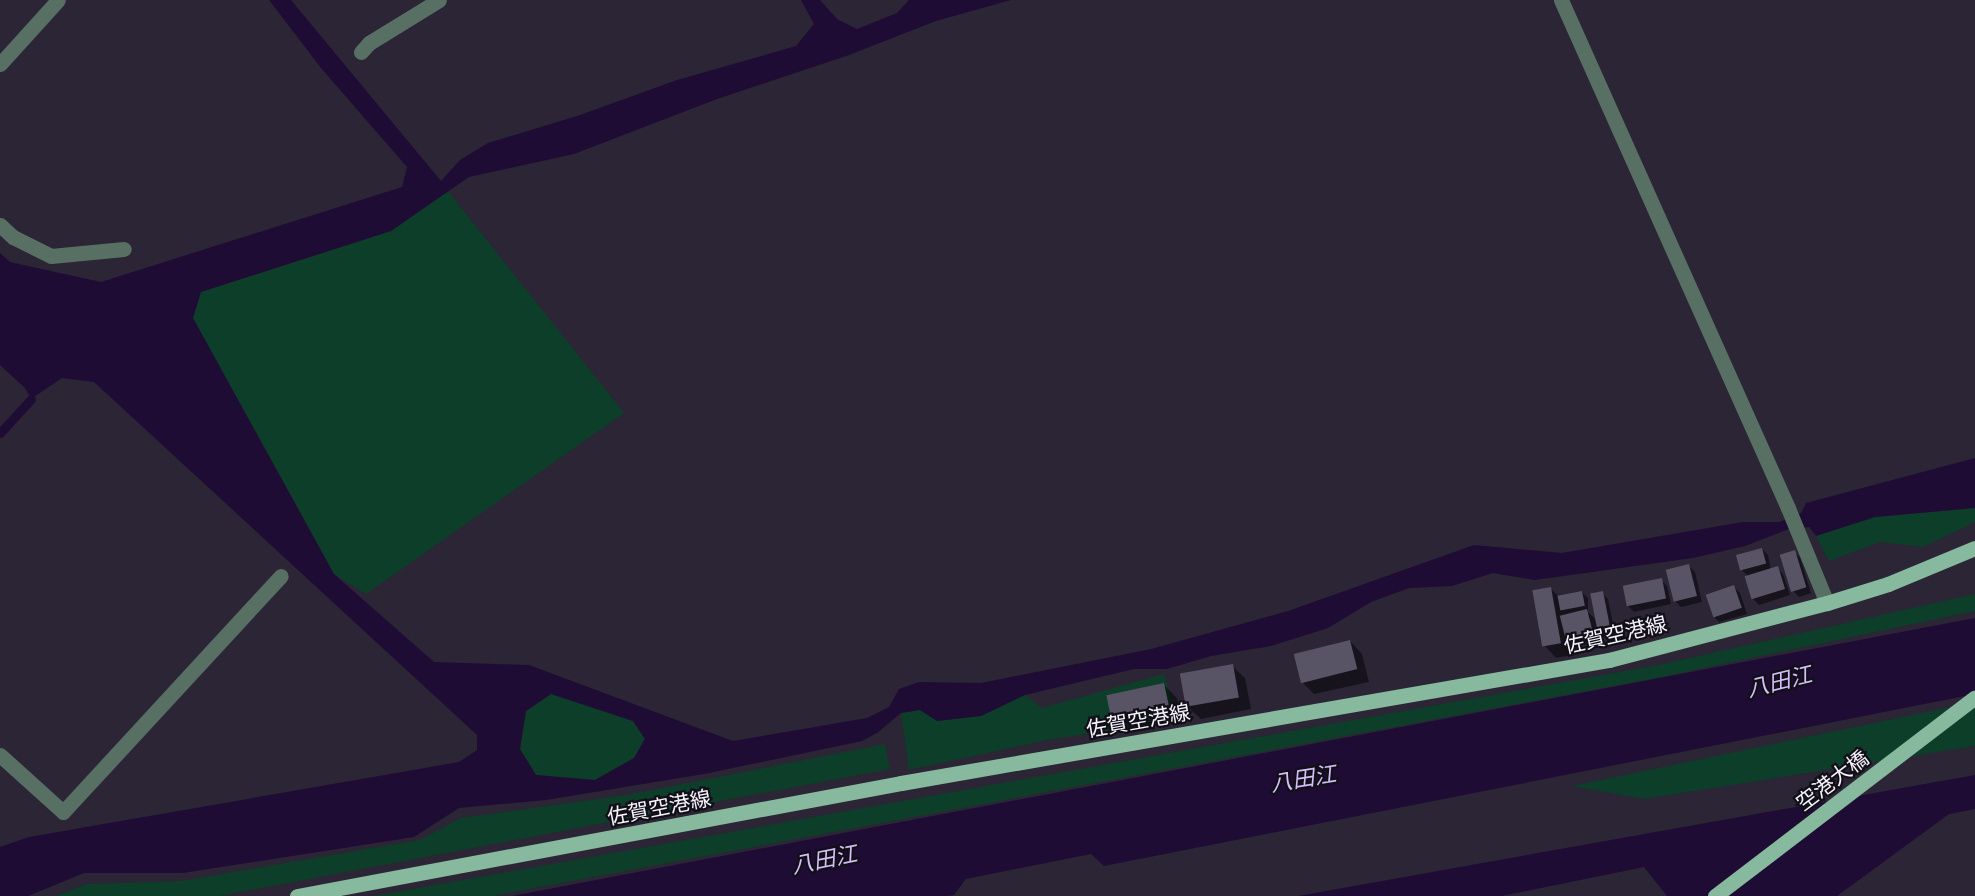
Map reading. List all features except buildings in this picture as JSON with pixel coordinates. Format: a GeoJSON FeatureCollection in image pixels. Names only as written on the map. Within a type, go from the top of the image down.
{"type":"FeatureCollection","features":[{"type":"Feature","properties":{"kind":"main road","name":"佐賀空港線"},"geometry":{"type":"LineString","coordinates":[[297,896],[901,783],[1609,660],[1827,603],[1888,584],[1975,548]]}},
{"type":"Feature","properties":{"kind":"main road","name":"空港大橋"},"geometry":{"type":"LineString","coordinates":[[1715,896],[1975,697]]}},
{"type":"Feature","properties":{"kind":"street"},"geometry":{"type":"LineString","coordinates":[[0,64],[58,0]]}},
{"type":"Feature","properties":{"kind":"street"},"geometry":{"type":"LineString","coordinates":[[362,52],[369,44],[439,0]]}},
{"type":"Feature","properties":{"kind":"street"},"geometry":{"type":"LineString","coordinates":[[1561,0],[1788,508],[1827,603]]}},
{"type":"Feature","properties":{"kind":"street"},"geometry":{"type":"LineString","coordinates":[[0,225],[13,237],[51,256],[123,249]]}},
{"type":"Feature","properties":{"kind":"street"},"geometry":{"type":"LineString","coordinates":[[0,755],[63,812],[281,576]]}},
{"type":"Feature","properties":{"kind":"green space"},"geometry":{"type":"Polygon","coordinates":[[[447,190],[624,413],[366,594],[334,574],[193,318],[201,292],[391,231],[447,190]]]}},
{"type":"Feature","properties":{"kind":"green space"},"geometry":{"type":"Polygon","coordinates":[[[1975,508],[1975,522],[1923,547],[1880,542],[1829,561],[1816,536],[1875,517],[1975,508]]]}},
{"type":"Feature","properties":{"kind":"green space"},"geometry":{"type":"Polygon","coordinates":[[[1975,594],[1975,611],[1661,677],[492,896],[374,896],[1659,665],[1975,594]]]}},
{"type":"Feature","properties":{"kind":"green space"},"geometry":{"type":"Polygon","coordinates":[[[1164,674],[1177,720],[1047,740],[909,770],[901,713],[920,710],[937,721],[981,716],[1025,695],[1042,708],[1164,674]]]}},
{"type":"Feature","properties":{"kind":"green space"},"geometry":{"type":"Polygon","coordinates":[[[551,694],[633,721],[645,738],[634,758],[595,780],[536,775],[520,749],[526,711],[551,694]]]}},
{"type":"Feature","properties":{"kind":"green space"},"geometry":{"type":"Polygon","coordinates":[[[1975,702],[1975,746],[1644,799],[1572,786],[1975,702]]]}},
{"type":"Feature","properties":{"kind":"green space"},"geometry":{"type":"Polygon","coordinates":[[[885,744],[890,769],[219,896],[56,896],[87,884],[182,881],[420,840],[461,818],[627,795],[885,744]]]}},
{"type":"Feature","properties":{"kind":"water"},"geometry":{"type":"Polygon","coordinates":[[[269,0],[291,0],[441,181],[460,160],[488,143],[580,115],[677,80],[796,46],[814,24],[801,0],[820,0],[837,19],[857,29],[897,13],[909,0],[1011,0],[936,21],[849,55],[717,99],[574,154],[469,177],[391,231],[201,292],[193,318],[334,574],[434,662],[529,665],[733,741],[867,718],[889,707],[899,689],[919,682],[981,683],[1151,649],[1288,611],[1474,545],[1562,553],[1743,522],[1779,522],[1801,513],[1806,503],[1975,458],[1975,508],[1875,517],[1816,536],[1809,527],[1789,529],[1745,546],[1693,558],[1535,580],[1493,573],[1452,586],[1409,588],[1371,602],[1328,628],[1271,646],[1211,656],[1167,669],[1134,669],[1025,695],[981,716],[937,721],[920,710],[901,713],[877,733],[862,741],[704,774],[546,800],[459,808],[414,837],[183,873],[84,873],[28,896],[0,896],[0,847],[29,837],[459,762],[477,750],[477,735],[94,382],[62,378],[31,399],[25,388],[0,365],[0,253],[10,262],[101,282],[402,187],[407,167],[321,68],[269,0]],[[551,694],[526,711],[520,749],[536,775],[595,780],[634,758],[645,739],[633,721],[551,694]]]}},
{"type":"Feature","properties":{"kind":"water","name":"八田江"},"geometry":{"type":"Polygon","coordinates":[[[1975,618],[1975,694],[1104,866],[1091,854],[966,879],[954,895],[512,896],[1975,618]]]}},
{"type":"Feature","properties":{"kind":"water"},"geometry":{"type":"Polygon","coordinates":[[[1975,775],[1975,809],[1949,814],[1837,896],[1667,896],[1644,867],[1502,896],[1298,896],[1975,775]]]}},
{"type":"Feature","properties":{"kind":"waterway"},"geometry":{"type":"LineString","coordinates":[[0,433],[31,399]]}}]}
